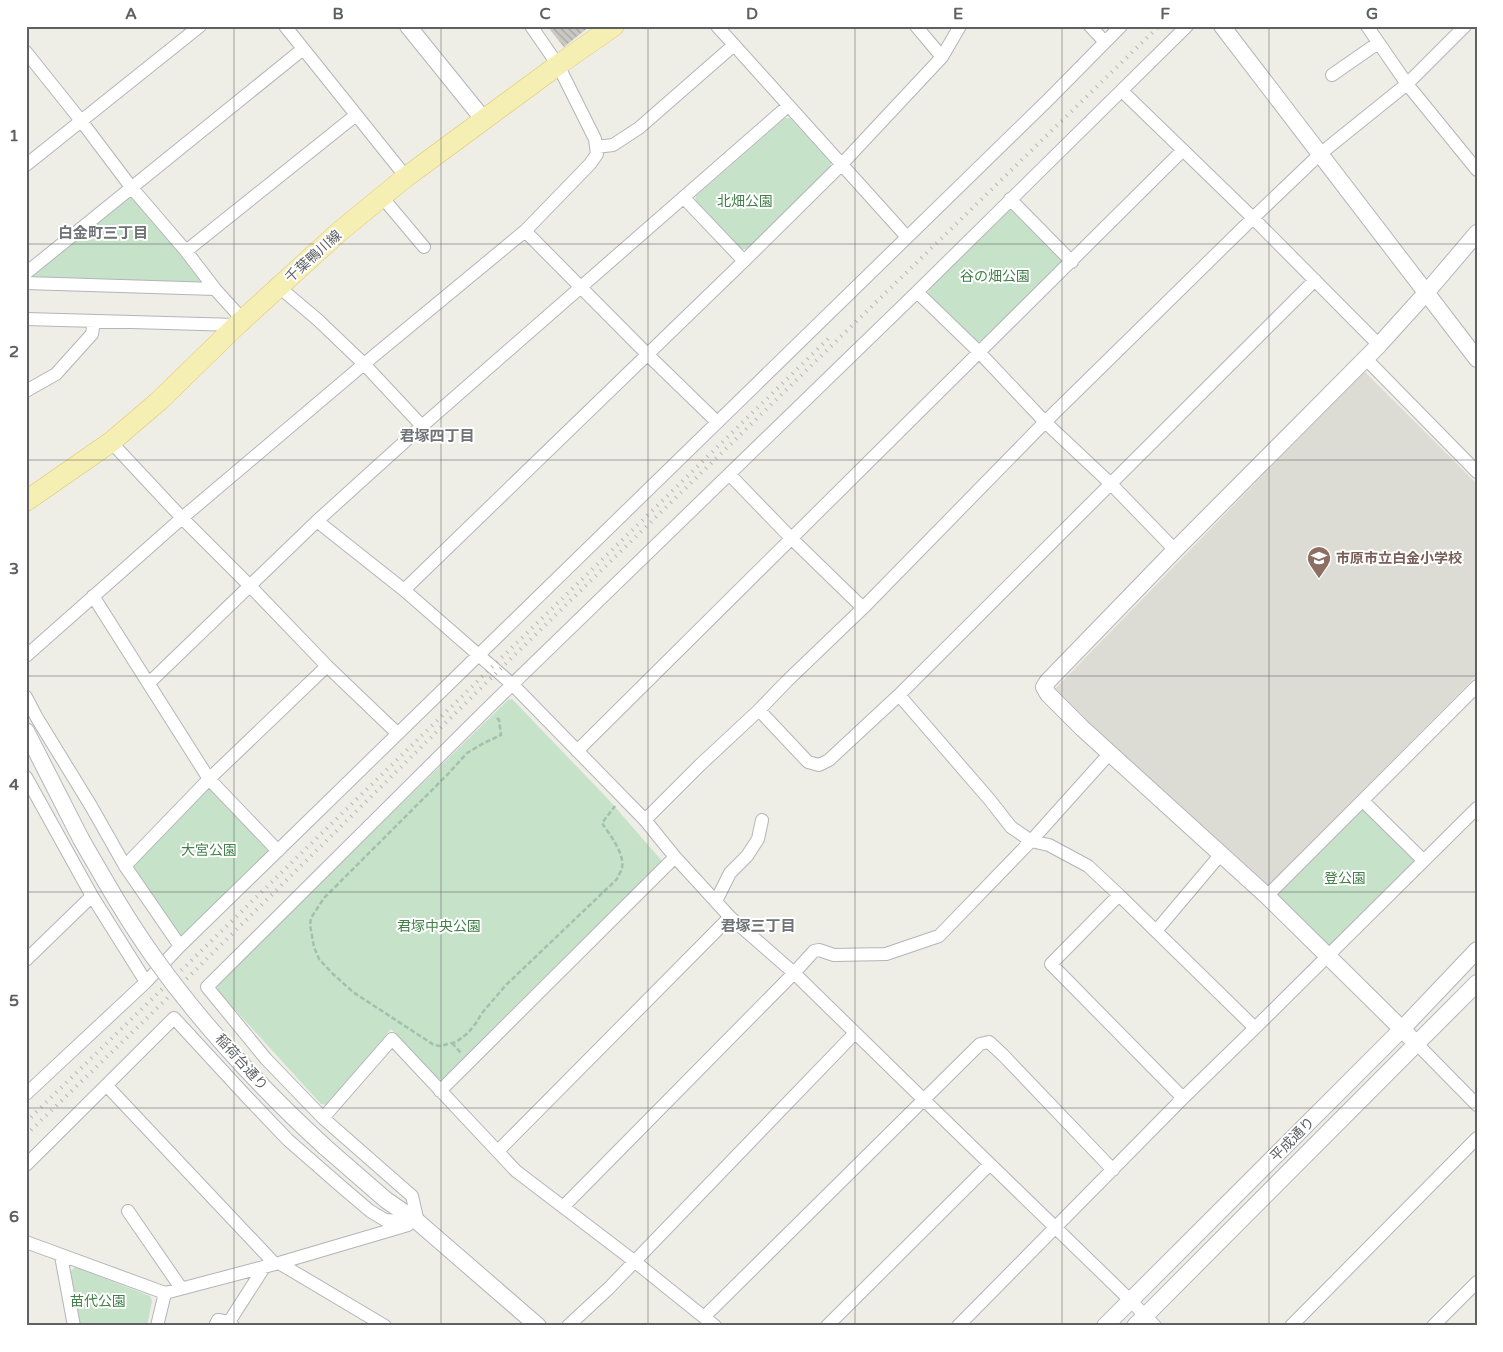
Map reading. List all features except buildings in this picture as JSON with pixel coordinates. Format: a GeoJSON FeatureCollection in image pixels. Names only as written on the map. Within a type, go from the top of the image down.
{"type":"FeatureCollection","features":[{"type":"Feature","properties":{"kind":"main road","name":"千葉鴨川線"},"geometry":{"type":"LineString","coordinates":[[26,501],[111,442],[159,401],[279,287],[382,196],[558,65],[614,26]]}},
{"type":"Feature","properties":{"kind":"street"},"geometry":{"type":"LineString","coordinates":[[26,165],[200,26]]}},
{"type":"Feature","properties":{"kind":"street"},"geometry":{"type":"LineString","coordinates":[[286,26],[406,177]]}},
{"type":"Feature","properties":{"kind":"street"},"geometry":{"type":"LineString","coordinates":[[408,26],[484,120]]}},
{"type":"Feature","properties":{"kind":"street"},"geometry":{"type":"LineString","coordinates":[[26,656],[182,518],[525,231],[590,164],[597,154],[595,139],[558,65],[531,26]]}},
{"type":"Feature","properties":{"kind":"street"},"geometry":{"type":"LineString","coordinates":[[717,26],[907,237]]}},
{"type":"Feature","properties":{"kind":"street"},"geometry":{"type":"LineString","coordinates":[[916,26],[942,57]]}},
{"type":"Feature","properties":{"kind":"street"},"geometry":{"type":"LineString","coordinates":[[404,590],[841,165],[942,57],[960,26]]}},
{"type":"Feature","properties":{"kind":"street"},"geometry":{"type":"LineString","coordinates":[[1090,26],[1105,42]]}},
{"type":"Feature","properties":{"kind":"street"},"geometry":{"type":"LineString","coordinates":[[26,1094],[146,982],[180,946],[1121,26]]}},
{"type":"Feature","properties":{"kind":"street"},"geometry":{"type":"LineString","coordinates":[[418,1222],[412,1196],[323,1118],[266,1059],[207,987],[489,707],[917,292],[1187,26]]}},
{"type":"Feature","properties":{"kind":"street"},"geometry":{"type":"LineString","coordinates":[[1222,26],[1477,359]]}},
{"type":"Feature","properties":{"kind":"street"},"geometry":{"type":"LineString","coordinates":[[1367,26],[1407,84],[1472,154],[1477,170]]}},
{"type":"Feature","properties":{"kind":"street"},"geometry":{"type":"LineString","coordinates":[[645,820],[863,608],[1045,422],[1253,218],[1320,154],[1407,84],[1465,26]]}},
{"type":"Feature","properties":{"kind":"street"},"geometry":{"type":"LineString","coordinates":[[1332,75],[1378,43]]}},
{"type":"Feature","properties":{"kind":"street"},"geometry":{"type":"LineString","coordinates":[[596,147],[612,145],[639,128],[734,45]]}},
{"type":"Feature","properties":{"kind":"street"},"geometry":{"type":"LineString","coordinates":[[26,273],[303,49]]}},
{"type":"Feature","properties":{"kind":"street"},"geometry":{"type":"LineString","coordinates":[[26,52],[131,187],[186,251],[240,323]]}},
{"type":"Feature","properties":{"kind":"street"},"geometry":{"type":"LineString","coordinates":[[1122,91],[1253,218],[1379,345]]}},
{"type":"Feature","properties":{"kind":"street"},"geometry":{"type":"LineString","coordinates":[[149,683],[317,521],[422,426],[788,106]]}},
{"type":"Feature","properties":{"kind":"street"},"geometry":{"type":"LineString","coordinates":[[186,251],[356,115]]}},
{"type":"Feature","properties":{"kind":"street"},"geometry":{"type":"LineString","coordinates":[[577,751],[1183,150]]}},
{"type":"Feature","properties":{"kind":"street"},"geometry":{"type":"LineString","coordinates":[[382,196],[424,247]]}},
{"type":"Feature","properties":{"kind":"street"},"geometry":{"type":"LineString","coordinates":[[684,198],[744,261]]}},
{"type":"Feature","properties":{"kind":"street"},"geometry":{"type":"LineString","coordinates":[[1010,199],[1072,262]]}},
{"type":"Feature","properties":{"kind":"street"},"geometry":{"type":"LineString","coordinates":[[525,231],[717,422]]}},
{"type":"Feature","properties":{"kind":"street"},"geometry":{"type":"LineString","coordinates":[[1477,233],[1366,359],[1175,550],[1044,687],[1048,694],[1082,728],[1267,896],[1477,1105]]}},
{"type":"Feature","properties":{"kind":"street"},"geometry":{"type":"LineString","coordinates":[[759,710],[808,762],[819,764],[829,760],[899,695],[1315,280]]}},
{"type":"Feature","properties":{"kind":"street"},"geometry":{"type":"LineString","coordinates":[[26,283],[215,289]]}},
{"type":"Feature","properties":{"kind":"street"},"geometry":{"type":"LineString","coordinates":[[279,287],[318,320],[364,364],[422,426]]}},
{"type":"Feature","properties":{"kind":"street"},"geometry":{"type":"LineString","coordinates":[[917,292],[1175,550]]}},
{"type":"Feature","properties":{"kind":"street"},"geometry":{"type":"LineString","coordinates":[[26,319],[240,323]]}},
{"type":"Feature","properties":{"kind":"street"},"geometry":{"type":"LineString","coordinates":[[26,391],[56,374],[92,334],[94,321]]}},
{"type":"Feature","properties":{"kind":"street"},"geometry":{"type":"LineString","coordinates":[[1366,359],[1477,472]]}},
{"type":"Feature","properties":{"kind":"street"},"geometry":{"type":"LineString","coordinates":[[111,442],[182,518],[327,666],[398,733]]}},
{"type":"Feature","properties":{"kind":"street"},"geometry":{"type":"LineString","coordinates":[[729,474],[863,608]]}},
{"type":"Feature","properties":{"kind":"street"},"geometry":{"type":"LineString","coordinates":[[317,521],[404,590],[513,685],[645,820],[730,916],[794,973],[1130,1300],[1145,1322]]}},
{"type":"Feature","properties":{"kind":"street"},"geometry":{"type":"LineString","coordinates":[[93,596],[209,779],[278,851]]}},
{"type":"Feature","properties":{"kind":"street"},"geometry":{"type":"LineString","coordinates":[[125,866],[209,779],[327,666]]}},
{"type":"Feature","properties":{"kind":"street"},"geometry":{"type":"LineString","coordinates":[[1267,896],[1477,686]]}},
{"type":"Feature","properties":{"kind":"street"},"geometry":{"type":"LineString","coordinates":[[899,695],[1011,827],[1031,841],[1049,845],[1088,866],[1255,1028]]}},
{"type":"Feature","properties":{"kind":"street"},"geometry":{"type":"LineString","coordinates":[[26,697],[125,866],[180,946]]}},
{"type":"Feature","properties":{"kind":"street","name":"稲荷台通り"},"geometry":{"type":"LineString","coordinates":[[26,731],[81,839],[122,910],[153,957],[187,1000],[247,1069],[301,1125],[386,1200],[418,1222],[538,1326]]}},
{"type":"Feature","properties":{"kind":"street"},"geometry":{"type":"LineString","coordinates":[[563,1207],[814,951],[819,950],[834,955],[886,954],[939,936],[1031,841],[1110,753]]}},
{"type":"Feature","properties":{"kind":"street"},"geometry":{"type":"LineString","coordinates":[[26,776],[92,896],[146,982]]}},
{"type":"Feature","properties":{"kind":"street"},"geometry":{"type":"LineString","coordinates":[[1363,801],[1423,860]]}},
{"type":"Feature","properties":{"kind":"street"},"geometry":{"type":"LineString","coordinates":[[958,1326],[1183,1098],[1477,808]]}},
{"type":"Feature","properties":{"kind":"street"},"geometry":{"type":"LineString","coordinates":[[716,901],[730,873],[747,856],[758,839],[762,820]]}},
{"type":"Feature","properties":{"kind":"street"},"geometry":{"type":"LineString","coordinates":[[1156,931],[1221,854]]}},
{"type":"Feature","properties":{"kind":"street"},"geometry":{"type":"LineString","coordinates":[[440,1091],[675,856]]}},
{"type":"Feature","properties":{"kind":"street"},"geometry":{"type":"LineString","coordinates":[[1119,894],[1052,964],[1183,1098]]}},
{"type":"Feature","properties":{"kind":"street"},"geometry":{"type":"LineString","coordinates":[[26,960],[92,896]]}},
{"type":"Feature","properties":{"kind":"street"},"geometry":{"type":"LineString","coordinates":[[498,1151],[730,916]]}},
{"type":"Feature","properties":{"kind":"street","name":"平成通り"},"geometry":{"type":"LineString","coordinates":[[1105,1326],[1402,1029],[1477,950]]}},
{"type":"Feature","properties":{"kind":"street","name":"平成通り"},"geometry":{"type":"LineString","coordinates":[[1145,1322],[1477,983]]}},
{"type":"Feature","properties":{"kind":"street"},"geometry":{"type":"LineString","coordinates":[[26,1165],[174,1018],[288,1140],[370,1211],[385,1220],[418,1222]]}},
{"type":"Feature","properties":{"kind":"street"},"geometry":{"type":"LineString","coordinates":[[568,1326],[609,1288],[855,1033]]}},
{"type":"Feature","properties":{"kind":"street"},"geometry":{"type":"LineString","coordinates":[[323,1118],[392,1039],[516,1171],[634,1261],[715,1326]]}},
{"type":"Feature","properties":{"kind":"street"},"geometry":{"type":"LineString","coordinates":[[704,1317],[980,1044],[989,1042],[1003,1055],[1113,1170]]}},
{"type":"Feature","properties":{"kind":"street"},"geometry":{"type":"LineString","coordinates":[[107,1086],[273,1264],[385,1326]]}},
{"type":"Feature","properties":{"kind":"street"},"geometry":{"type":"LineString","coordinates":[[1291,1326],[1477,1138]]}},
{"type":"Feature","properties":{"kind":"street"},"geometry":{"type":"LineString","coordinates":[[827,1326],[990,1164]]}},
{"type":"Feature","properties":{"kind":"street"},"geometry":{"type":"LineString","coordinates":[[128,1212],[182,1288]]}},
{"type":"Feature","properties":{"kind":"street"},"geometry":{"type":"LineString","coordinates":[[26,1242],[164,1293],[418,1222]]}},
{"type":"Feature","properties":{"kind":"street"},"geometry":{"type":"LineString","coordinates":[[61,1256],[74,1326]]}},
{"type":"Feature","properties":{"kind":"street"},"geometry":{"type":"LineString","coordinates":[[215,1326],[218,1320],[231,1324],[273,1264]]}},
{"type":"Feature","properties":{"kind":"street"},"geometry":{"type":"LineString","coordinates":[[1433,1326],[1477,1282]]}},
{"type":"Feature","properties":{"kind":"street"},"geometry":{"type":"LineString","coordinates":[[157,1326],[164,1293]]}},
{"type":"Feature","properties":{"kind":"path"},"geometry":{"type":"LineString","coordinates":[[489,707],[499,720],[501,735],[467,753],[324,898],[311,918],[310,925],[314,946],[320,958],[332,973],[353,992],[434,1045],[440,1046],[456,1042],[468,1033],[506,985],[616,880],[622,866],[622,859],[616,843],[602,824],[622,797]]}},
{"type":"Feature","properties":{"kind":"shaded area","name":"市原市立白金小学校"},"geometry":{"type":"Polygon","coordinates":[[[1364,371],[1477,484],[1477,675],[1266,888],[1054,690],[1364,371]]]}},
{"type":"Feature","properties":{"kind":"green space","name":"北畑公園"},"geometry":{"type":"Polygon","coordinates":[[[785,118],[790,118],[831,163],[831,168],[748,249],[741,249],[695,202],[696,196],[785,118]]]}},
{"type":"Feature","properties":{"kind":"green space"},"geometry":{"type":"Polygon","coordinates":[[[131,187],[215,289],[26,283],[26,273],[131,187]]]}},
{"type":"Feature","properties":{"kind":"green space","name":"谷の畑公園"},"geometry":{"type":"Polygon","coordinates":[[[1008,210],[1014,210],[1061,258],[1061,264],[983,341],[977,341],[928,295],[929,288],[1008,210]]]}},
{"type":"Feature","properties":{"kind":"green space","name":"君塚中央公園"},"geometry":{"type":"Polygon","coordinates":[[[512,699],[608,799],[662,861],[445,1079],[438,1079],[391,1029],[329,1105],[321,1104],[218,991],[217,984],[508,700],[512,699]]]}},
{"type":"Feature","properties":{"kind":"green space","name":"大宮公園"},"geometry":{"type":"Polygon","coordinates":[[[209,779],[278,851],[180,946],[125,866],[209,779]]]}},
{"type":"Feature","properties":{"kind":"green space","name":"登公園"},"geometry":{"type":"Polygon","coordinates":[[[1363,801],[1423,860],[1327,957],[1267,896],[1363,801]]]}},
{"type":"Feature","properties":{"kind":"green space","name":"苗代公園"},"geometry":{"type":"Polygon","coordinates":[[[75,1267],[150,1296],[152,1301],[147,1326],[79,1326],[69,1273],[75,1267]]]}},
{"type":"Feature","properties":{"kind":"railway"},"geometry":{"type":"LineString","coordinates":[[26,1135],[1159,26]]}},
{"type":"Feature","properties":{"kind":"railway"},"geometry":{"type":"LineString","coordinates":[[26,1122],[829,338]]}},
{"type":"Feature","properties":{"kind":"place","name":"市原市立白金小学校"},"geometry":{"type":"Point","coordinates":[1319,579]}},
{"type":"Feature","properties":{"kind":"district","name":"白金町三丁目"},"geometry":{"type":"Point","coordinates":[103,233]}},
{"type":"Feature","properties":{"kind":"district","name":"君塚四丁目"},"geometry":{"type":"Point","coordinates":[437,436]}},
{"type":"Feature","properties":{"kind":"district","name":"君塚三丁目"},"geometry":{"type":"Point","coordinates":[758,926]}}]}
